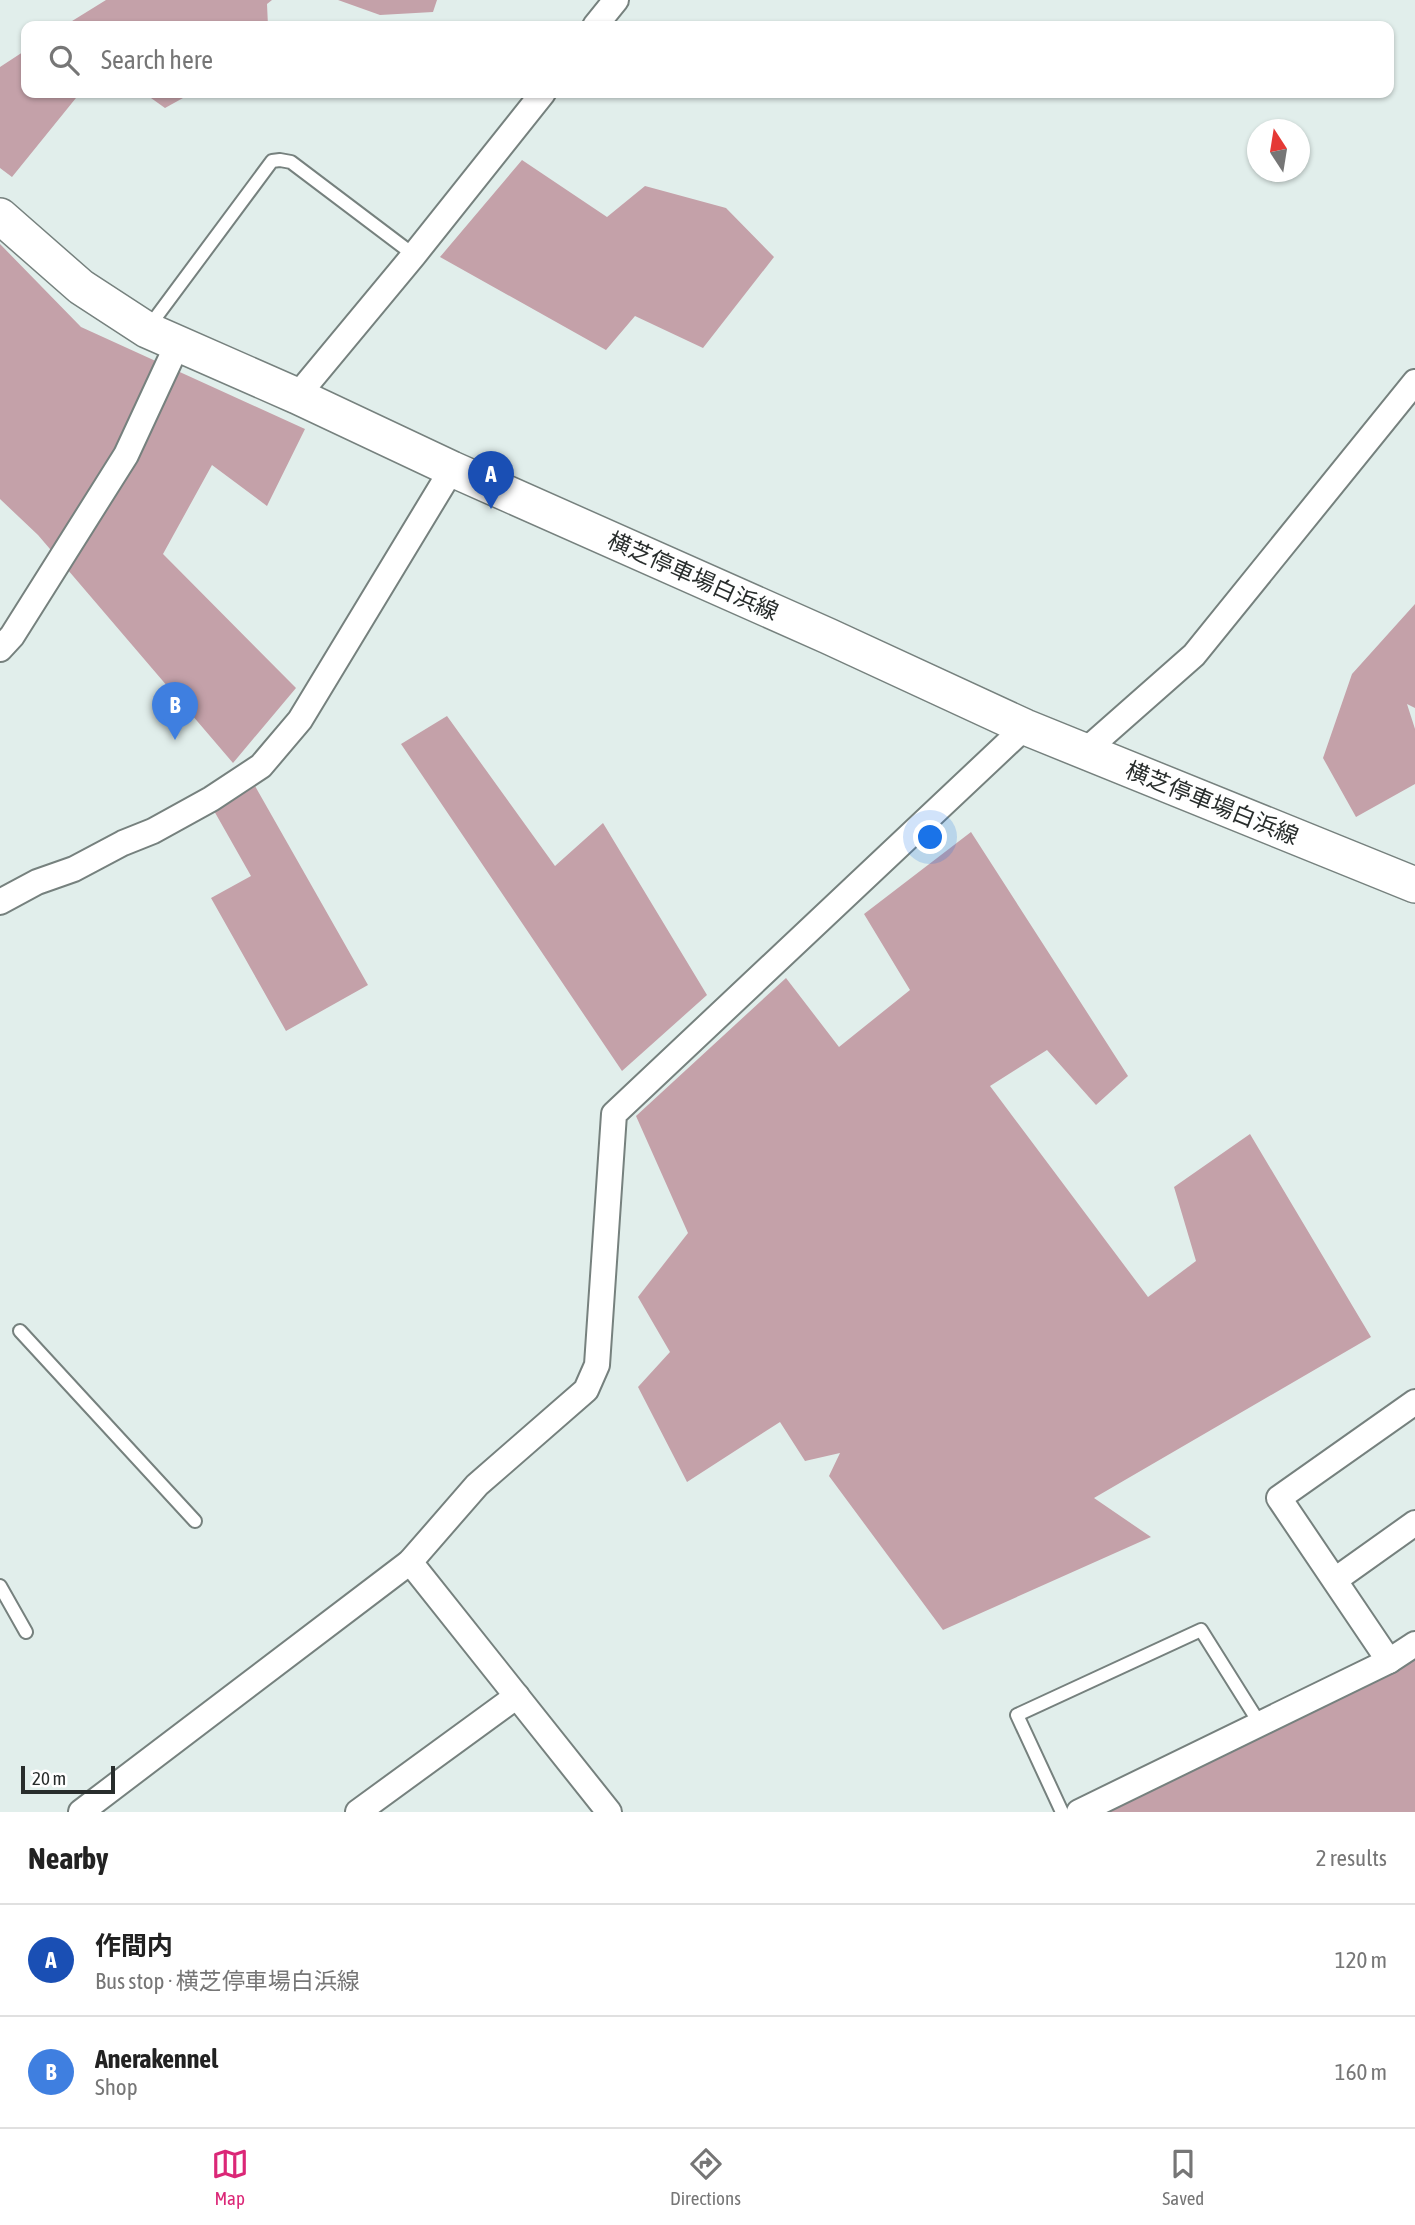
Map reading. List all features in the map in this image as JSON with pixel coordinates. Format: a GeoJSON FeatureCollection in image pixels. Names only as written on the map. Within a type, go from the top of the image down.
{"type":"FeatureCollection","features":[{"type":"Feature","properties":{"kind":"main road","name":"横芝停車場白浜線"},"geometry":{"type":"LineString","coordinates":[[0,216],[81,287],[163,336],[1025,727],[1415,885]]}},
{"type":"Feature","properties":{"kind":"street"},"geometry":{"type":"LineString","coordinates":[[599,21],[616,0]]}},
{"type":"Feature","properties":{"kind":"street"},"geometry":{"type":"LineString","coordinates":[[297,396],[539,98]]}},
{"type":"Feature","properties":{"kind":"street"},"geometry":{"type":"LineString","coordinates":[[0,649],[12,636],[126,455],[163,336]]}},
{"type":"Feature","properties":{"kind":"street"},"geometry":{"type":"LineString","coordinates":[[1084,752],[1194,655],[1415,382]]}},
{"type":"Feature","properties":{"kind":"street"},"geometry":{"type":"LineString","coordinates":[[0,902],[152,831],[211,799],[261,766],[300,720],[452,469]]}},
{"type":"Feature","properties":{"kind":"street"},"geometry":{"type":"LineString","coordinates":[[81,1812],[410,1562],[478,1485],[586,1390],[597,1365],[614,1114],[1025,727]]}},
{"type":"Feature","properties":{"kind":"street"},"geometry":{"type":"LineString","coordinates":[[1389,1661],[1279,1498],[1415,1402]]}},
{"type":"Feature","properties":{"kind":"street"},"geometry":{"type":"LineString","coordinates":[[1335,1580],[1415,1523]]}},
{"type":"Feature","properties":{"kind":"street"},"geometry":{"type":"LineString","coordinates":[[410,1562],[609,1812]]}},
{"type":"Feature","properties":{"kind":"street"},"geometry":{"type":"LineString","coordinates":[[1079,1812],[1389,1661],[1415,1644]]}},
{"type":"Feature","properties":{"kind":"street"},"geometry":{"type":"LineString","coordinates":[[358,1812],[517,1696]]}},
{"type":"Feature","properties":{"kind":"lane"},"geometry":{"type":"LineString","coordinates":[[163,336],[272,162],[291,162],[414,255]]}},
{"type":"Feature","properties":{"kind":"lane"},"geometry":{"type":"LineString","coordinates":[[20,1331],[195,1521]]}},
{"type":"Feature","properties":{"kind":"lane"},"geometry":{"type":"LineString","coordinates":[[0,1586],[26,1632]]}},
{"type":"Feature","properties":{"kind":"lane"},"geometry":{"type":"LineString","coordinates":[[1062,1812],[1017,1715],[1201,1630],[1260,1724]]}},
{"type":"Feature","properties":{"kind":"shaded area"},"geometry":{"type":"Polygon","coordinates":[[[106,0],[272,0],[267,4],[268,21],[72,21],[106,0]]]}},
{"type":"Feature","properties":{"kind":"shaded area"},"geometry":{"type":"Polygon","coordinates":[[[338,0],[437,0],[433,12],[380,15],[338,0]]]}},
{"type":"Feature","properties":{"kind":"shaded area"},"geometry":{"type":"Polygon","coordinates":[[[21,53],[21,98],[76,98],[12,177],[0,168],[0,67],[21,53]]]}},
{"type":"Feature","properties":{"kind":"shaded area"},"geometry":{"type":"Polygon","coordinates":[[[151,98],[183,98],[165,108],[151,98]]]}},
{"type":"Feature","properties":{"kind":"shaded area"},"geometry":{"type":"Polygon","coordinates":[[[522,160],[607,217],[645,186],[726,208],[774,257],[703,348],[635,316],[606,350],[440,257],[522,160]]]}},
{"type":"Feature","properties":{"kind":"shaded area"},"geometry":{"type":"Polygon","coordinates":[[[0,244],[81,327],[305,429],[267,506],[212,465],[163,554],[296,688],[233,763],[38,535],[0,499],[0,244]]]}},
{"type":"Feature","properties":{"kind":"shaded area"},"geometry":{"type":"Polygon","coordinates":[[[1415,604],[1415,708],[1407,704],[1415,729],[1415,784],[1356,817],[1323,758],[1352,674],[1415,604]]]}},
{"type":"Feature","properties":{"kind":"shaded area"},"geometry":{"type":"Polygon","coordinates":[[[447,716],[555,866],[603,823],[707,995],[622,1071],[401,744],[447,716]]]}},
{"type":"Feature","properties":{"kind":"shaded area"},"geometry":{"type":"Polygon","coordinates":[[[255,786],[368,985],[286,1031],[211,898],[251,876],[213,809],[255,786]]]}},
{"type":"Feature","properties":{"kind":"shaded area"},"geometry":{"type":"Polygon","coordinates":[[[971,832],[1128,1076],[1096,1105],[1047,1050],[990,1086],[1148,1297],[1196,1261],[1174,1187],[1250,1134],[1371,1337],[1094,1498],[1151,1537],[943,1630],[829,1476],[840,1453],[805,1461],[780,1422],[687,1482],[638,1387],[670,1352],[638,1297],[688,1233],[636,1116],[786,978],[839,1047],[910,990],[864,914],[971,832]]]}},
{"type":"Feature","properties":{"kind":"shaded area"},"geometry":{"type":"Polygon","coordinates":[[[1415,1657],[1415,1812],[1104,1812],[1415,1657]]]}},
{"type":"Feature","properties":{"kind":"place","name":"作間内"},"geometry":{"type":"Point","coordinates":[491,509]}},
{"type":"Feature","properties":{"kind":"place","name":"Anerakennel"},"geometry":{"type":"Point","coordinates":[175,740]}}]}
